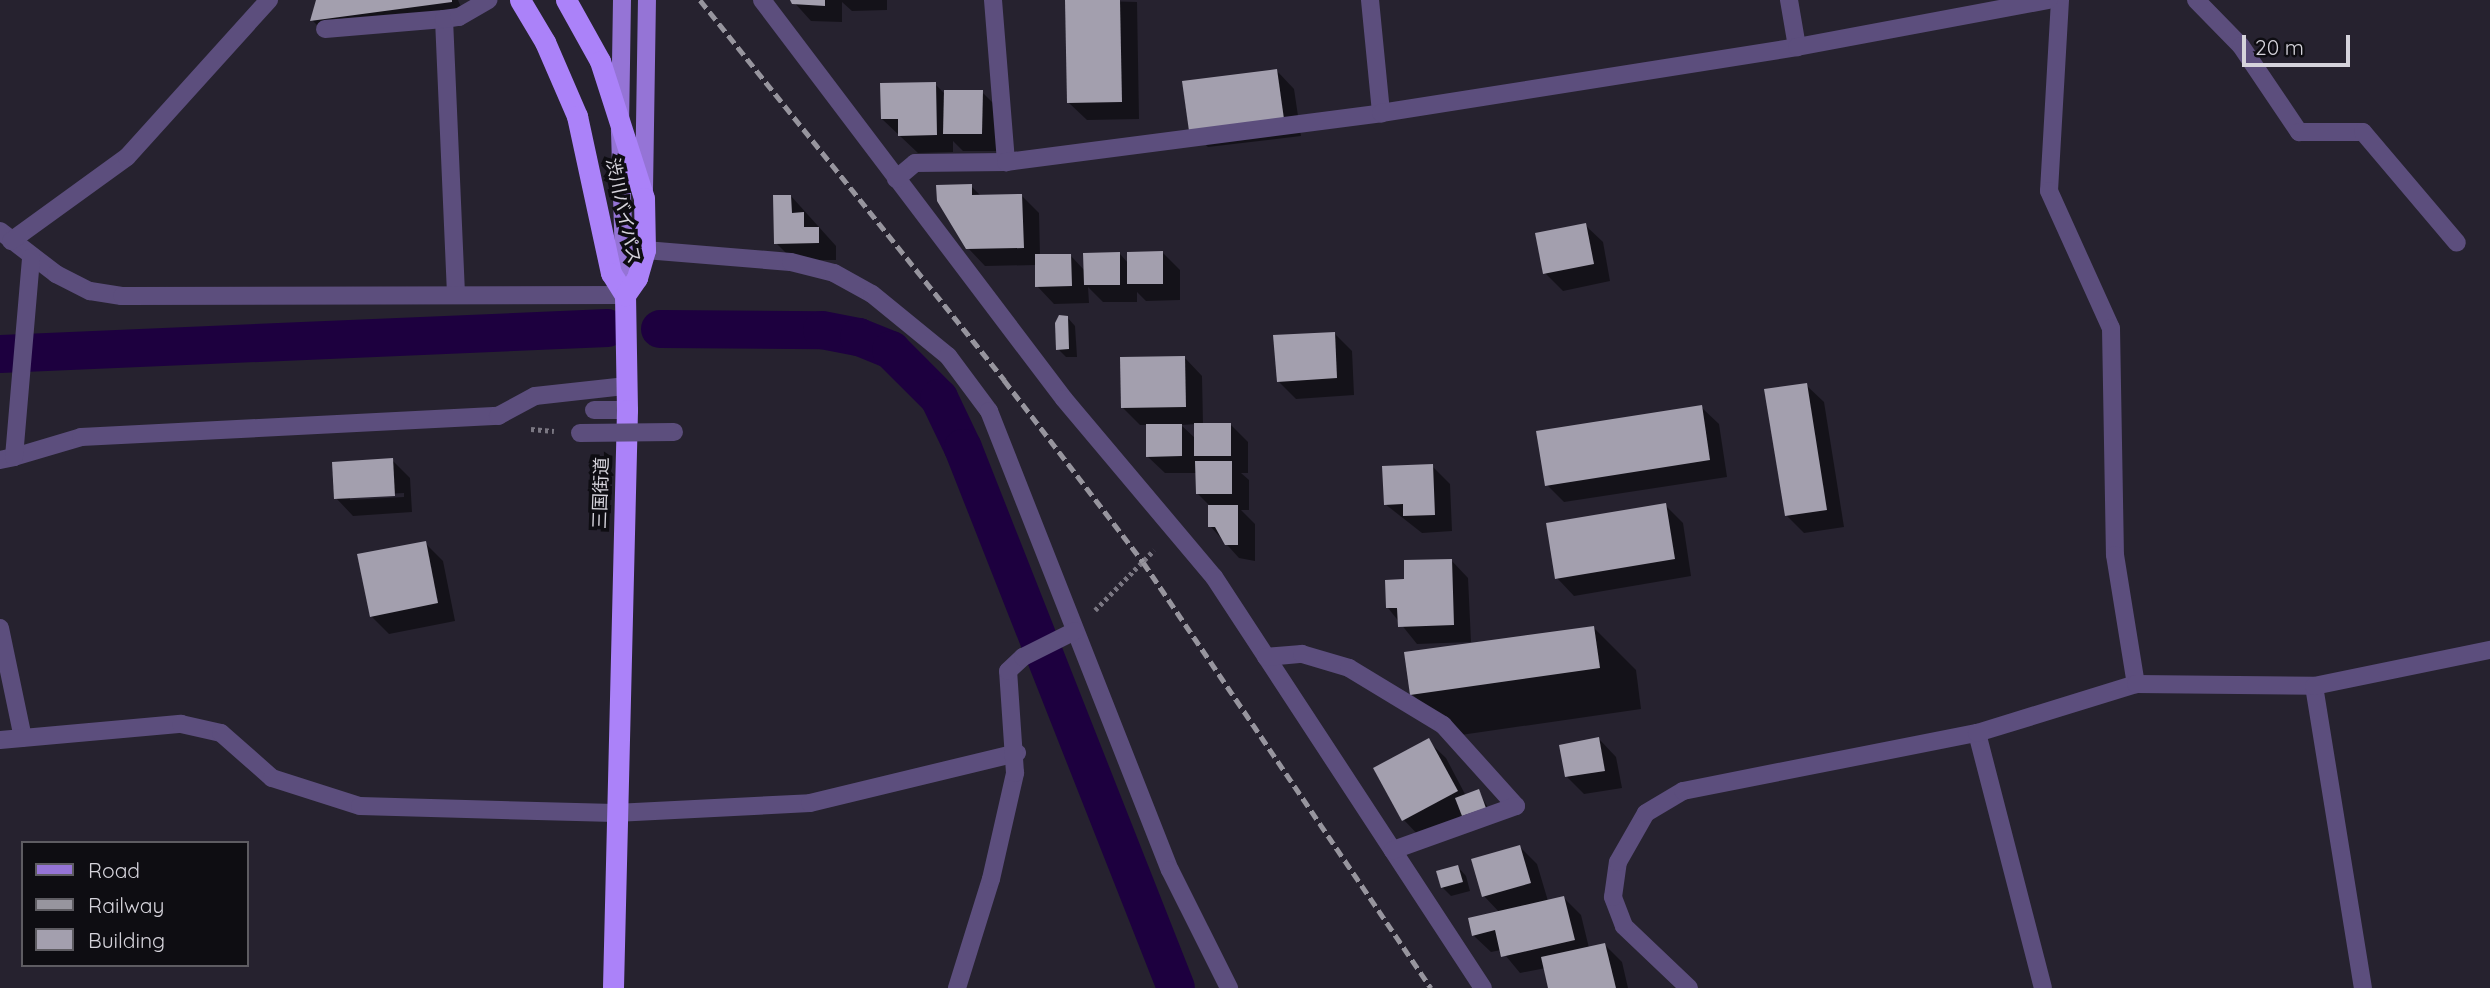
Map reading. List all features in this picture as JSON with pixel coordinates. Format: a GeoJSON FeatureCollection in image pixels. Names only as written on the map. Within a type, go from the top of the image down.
{"type":"FeatureCollection","features":[{"type":"Feature","properties":{"kind":"highway","name":"渋川バイパス"},"geometry":{"type":"LineString","coordinates":[[520,0],[545,42],[577,116],[611,273],[625,295],[637,278],[645,250],[644,198],[620,132],[600,61],[566,0]]}},
{"type":"Feature","properties":{"kind":"highway","name":"三国街道"},"geometry":{"type":"LineString","coordinates":[[613,988],[626,410],[625,295]]}},
{"type":"Feature","properties":{"kind":"main road","name":"三国街道"},"geometry":{"type":"LineString","coordinates":[[622,0],[620,132],[625,295]]}},
{"type":"Feature","properties":{"kind":"main road"},"geometry":{"type":"LineString","coordinates":[[644,198],[647,0]]}},
{"type":"Feature","properties":{"kind":"street"},"geometry":{"type":"LineString","coordinates":[[268,0],[127,157],[6,236],[31,258],[90,291],[122,296],[456,292],[625,295]]}},
{"type":"Feature","properties":{"kind":"street"},"geometry":{"type":"LineString","coordinates":[[325,29],[459,17],[489,0]]}},
{"type":"Feature","properties":{"kind":"street"},"geometry":{"type":"LineString","coordinates":[[762,0],[1064,399],[1214,577],[1483,988]]}},
{"type":"Feature","properties":{"kind":"street"},"geometry":{"type":"LineString","coordinates":[[993,0],[1006,162]]}},
{"type":"Feature","properties":{"kind":"street"},"geometry":{"type":"LineString","coordinates":[[1370,0],[1381,113]]}},
{"type":"Feature","properties":{"kind":"street"},"geometry":{"type":"LineString","coordinates":[[1789,0],[1797,47]]}},
{"type":"Feature","properties":{"kind":"street"},"geometry":{"type":"LineString","coordinates":[[896,179],[915,163],[1006,162],[1381,113],[1797,47],[2049,0]]}},
{"type":"Feature","properties":{"kind":"street"},"geometry":{"type":"LineString","coordinates":[[2060,0],[2049,191],[2111,328],[2115,555],[2136,684]]}},
{"type":"Feature","properties":{"kind":"street"},"geometry":{"type":"LineString","coordinates":[[2196,0],[2241,46],[2300,132],[2363,132],[2457,243]]}},
{"type":"Feature","properties":{"kind":"street"},"geometry":{"type":"LineString","coordinates":[[444,19],[456,292]]}},
{"type":"Feature","properties":{"kind":"street"},"geometry":{"type":"LineString","coordinates":[[645,250],[790,262],[834,273],[872,294],[948,356],[989,411],[1170,870],[1229,988]]}},
{"type":"Feature","properties":{"kind":"street"},"geometry":{"type":"LineString","coordinates":[[31,258],[7,459],[81,437],[498,416],[535,397],[626,386]]}},
{"type":"Feature","properties":{"kind":"street"},"geometry":{"type":"LineString","coordinates":[[594,410],[626,410]]}},
{"type":"Feature","properties":{"kind":"street"},"geometry":{"type":"LineString","coordinates":[[580,433],[674,432]]}},
{"type":"Feature","properties":{"kind":"street"},"geometry":{"type":"LineString","coordinates":[[0,628],[23,738]]}},
{"type":"Feature","properties":{"kind":"street"},"geometry":{"type":"LineString","coordinates":[[957,988],[991,879],[1017,753],[1007,677],[1012,664],[1075,631]]}},
{"type":"Feature","properties":{"kind":"street"},"geometry":{"type":"LineString","coordinates":[[1689,988],[1652,958],[1624,926],[1613,897],[1618,862],[1646,813],[1683,791],[1977,733],[2136,684],[2314,686],[2490,650]]}},
{"type":"Feature","properties":{"kind":"street"},"geometry":{"type":"LineString","coordinates":[[1266,657],[1302,654],[1349,668],[1443,725],[1516,806],[1393,850]]}},
{"type":"Feature","properties":{"kind":"street"},"geometry":{"type":"LineString","coordinates":[[2314,686],[2362,988]]}},
{"type":"Feature","properties":{"kind":"street"},"geometry":{"type":"LineString","coordinates":[[0,740],[181,724],[221,733],[272,778],[360,806],[615,813],[810,803],[1017,753]]}},
{"type":"Feature","properties":{"kind":"street"},"geometry":{"type":"LineString","coordinates":[[1977,733],[2043,988]]}},
{"type":"Feature","properties":{"kind":"path"},"geometry":{"type":"LineString","coordinates":[[1075,631],[1154,550]]}},
{"type":"Feature","properties":{"kind":"building"},"geometry":{"type":"Polygon","coordinates":[[[316,0],[452,0],[452,2],[310,21],[316,0]]]}},
{"type":"Feature","properties":{"kind":"building"},"geometry":{"type":"Polygon","coordinates":[[[790,0],[825,0],[825,6],[792,4],[790,0]]]}},
{"type":"Feature","properties":{"kind":"building"},"geometry":{"type":"Polygon","coordinates":[[[1065,0],[1120,0],[1122,102],[1067,103],[1065,0]]]}},
{"type":"Feature","properties":{"kind":"building"},"geometry":{"type":"Polygon","coordinates":[[[1277,69],[1284,119],[1189,131],[1182,81],[1277,69]]]}},
{"type":"Feature","properties":{"kind":"building"},"geometry":{"type":"Polygon","coordinates":[[[936,82],[937,135],[898,136],[898,119],[881,119],[880,83],[936,82]]]}},
{"type":"Feature","properties":{"kind":"building"},"geometry":{"type":"Polygon","coordinates":[[[944,90],[983,90],[982,134],[943,134],[944,90]]]}},
{"type":"Feature","properties":{"kind":"building"},"geometry":{"type":"Polygon","coordinates":[[[972,184],[972,195],[1022,194],[1024,248],[966,249],[937,201],[936,185],[972,184]]]}},
{"type":"Feature","properties":{"kind":"building"},"geometry":{"type":"Polygon","coordinates":[[[773,195],[791,195],[792,213],[804,212],[804,227],[819,227],[819,243],[774,244],[773,195]]]}},
{"type":"Feature","properties":{"kind":"building"},"geometry":{"type":"Polygon","coordinates":[[[1586,223],[1594,264],[1543,274],[1535,233],[1586,223]]]}},
{"type":"Feature","properties":{"kind":"building"},"geometry":{"type":"Polygon","coordinates":[[[1163,251],[1163,284],[1127,284],[1127,252],[1163,251]]]}},
{"type":"Feature","properties":{"kind":"building"},"geometry":{"type":"Polygon","coordinates":[[[1120,252],[1120,285],[1084,285],[1083,253],[1120,252]]]}},
{"type":"Feature","properties":{"kind":"building"},"geometry":{"type":"Polygon","coordinates":[[[1035,254],[1071,254],[1072,286],[1035,287],[1035,254]]]}},
{"type":"Feature","properties":{"kind":"building"},"geometry":{"type":"Polygon","coordinates":[[[1059,315],[1068,316],[1069,349],[1056,350],[1055,323],[1059,315]]]}},
{"type":"Feature","properties":{"kind":"building"},"geometry":{"type":"Polygon","coordinates":[[[1335,332],[1337,378],[1277,382],[1273,335],[1335,332]]]}},
{"type":"Feature","properties":{"kind":"building"},"geometry":{"type":"Polygon","coordinates":[[[1185,356],[1186,407],[1121,408],[1120,357],[1185,356]]]}},
{"type":"Feature","properties":{"kind":"building"},"geometry":{"type":"Polygon","coordinates":[[[1807,383],[1827,510],[1785,516],[1764,389],[1807,383]]]}},
{"type":"Feature","properties":{"kind":"building"},"geometry":{"type":"Polygon","coordinates":[[[1702,405],[1710,460],[1545,486],[1536,431],[1702,405]]]}},
{"type":"Feature","properties":{"kind":"building"},"geometry":{"type":"Polygon","coordinates":[[[1194,423],[1231,423],[1231,456],[1194,456],[1194,423]]]}},
{"type":"Feature","properties":{"kind":"building"},"geometry":{"type":"Polygon","coordinates":[[[1146,424],[1182,424],[1182,456],[1146,457],[1146,424]]]}},
{"type":"Feature","properties":{"kind":"building"},"geometry":{"type":"Polygon","coordinates":[[[393,458],[395,496],[334,499],[332,462],[393,458]]]}},
{"type":"Feature","properties":{"kind":"building"},"geometry":{"type":"Polygon","coordinates":[[[1195,461],[1232,461],[1232,494],[1196,494],[1195,461]]]}},
{"type":"Feature","properties":{"kind":"building"},"geometry":{"type":"Polygon","coordinates":[[[1433,464],[1435,515],[1403,516],[1403,504],[1384,505],[1382,466],[1433,464]]]}},
{"type":"Feature","properties":{"kind":"building"},"geometry":{"type":"Polygon","coordinates":[[[1666,503],[1675,559],[1555,579],[1546,523],[1666,503]]]}},
{"type":"Feature","properties":{"kind":"building"},"geometry":{"type":"Polygon","coordinates":[[[1208,505],[1238,505],[1238,545],[1225,545],[1215,527],[1208,527],[1208,505]]]}},
{"type":"Feature","properties":{"kind":"building"},"geometry":{"type":"Polygon","coordinates":[[[426,541],[438,603],[370,617],[357,554],[426,541]]]}},
{"type":"Feature","properties":{"kind":"building"},"geometry":{"type":"Polygon","coordinates":[[[1452,559],[1454,625],[1398,627],[1397,608],[1386,608],[1385,580],[1404,579],[1404,560],[1452,559]]]}},
{"type":"Feature","properties":{"kind":"building"},"geometry":{"type":"Polygon","coordinates":[[[1594,626],[1600,668],[1410,695],[1404,652],[1594,626]]]}},
{"type":"Feature","properties":{"kind":"building"},"geometry":{"type":"Polygon","coordinates":[[[1599,737],[1605,771],[1565,777],[1559,745],[1599,737]]]}},
{"type":"Feature","properties":{"kind":"building"},"geometry":{"type":"Polygon","coordinates":[[[1429,738],[1458,791],[1402,821],[1373,768],[1429,738]]]}},
{"type":"Feature","properties":{"kind":"building"},"geometry":{"type":"Polygon","coordinates":[[[1479,789],[1486,808],[1462,816],[1455,798],[1479,789]]]}},
{"type":"Feature","properties":{"kind":"building"},"geometry":{"type":"Polygon","coordinates":[[[1520,845],[1531,883],[1482,897],[1471,859],[1520,845]]]}},
{"type":"Feature","properties":{"kind":"building"},"geometry":{"type":"Polygon","coordinates":[[[1458,865],[1463,882],[1441,888],[1436,871],[1458,865]]]}},
{"type":"Feature","properties":{"kind":"building"},"geometry":{"type":"Polygon","coordinates":[[[1564,896],[1575,940],[1501,957],[1495,930],[1472,936],[1468,918],[1564,896]]]}},
{"type":"Feature","properties":{"kind":"building"},"geometry":{"type":"Polygon","coordinates":[[[1605,943],[1616,988],[1548,988],[1541,957],[1605,943]]]}},
{"type":"Feature","properties":{"kind":"waterway"},"geometry":{"type":"LineString","coordinates":[[0,354],[607,328]]}},
{"type":"Feature","properties":{"kind":"waterway"},"geometry":{"type":"LineString","coordinates":[[660,329],[822,330],[859,337],[891,350],[939,398],[963,448],[1176,988]]}},
{"type":"Feature","properties":{"kind":"railway"},"geometry":{"type":"LineString","coordinates":[[700,0],[1004,380],[1143,562],[1431,988]]}}]}
